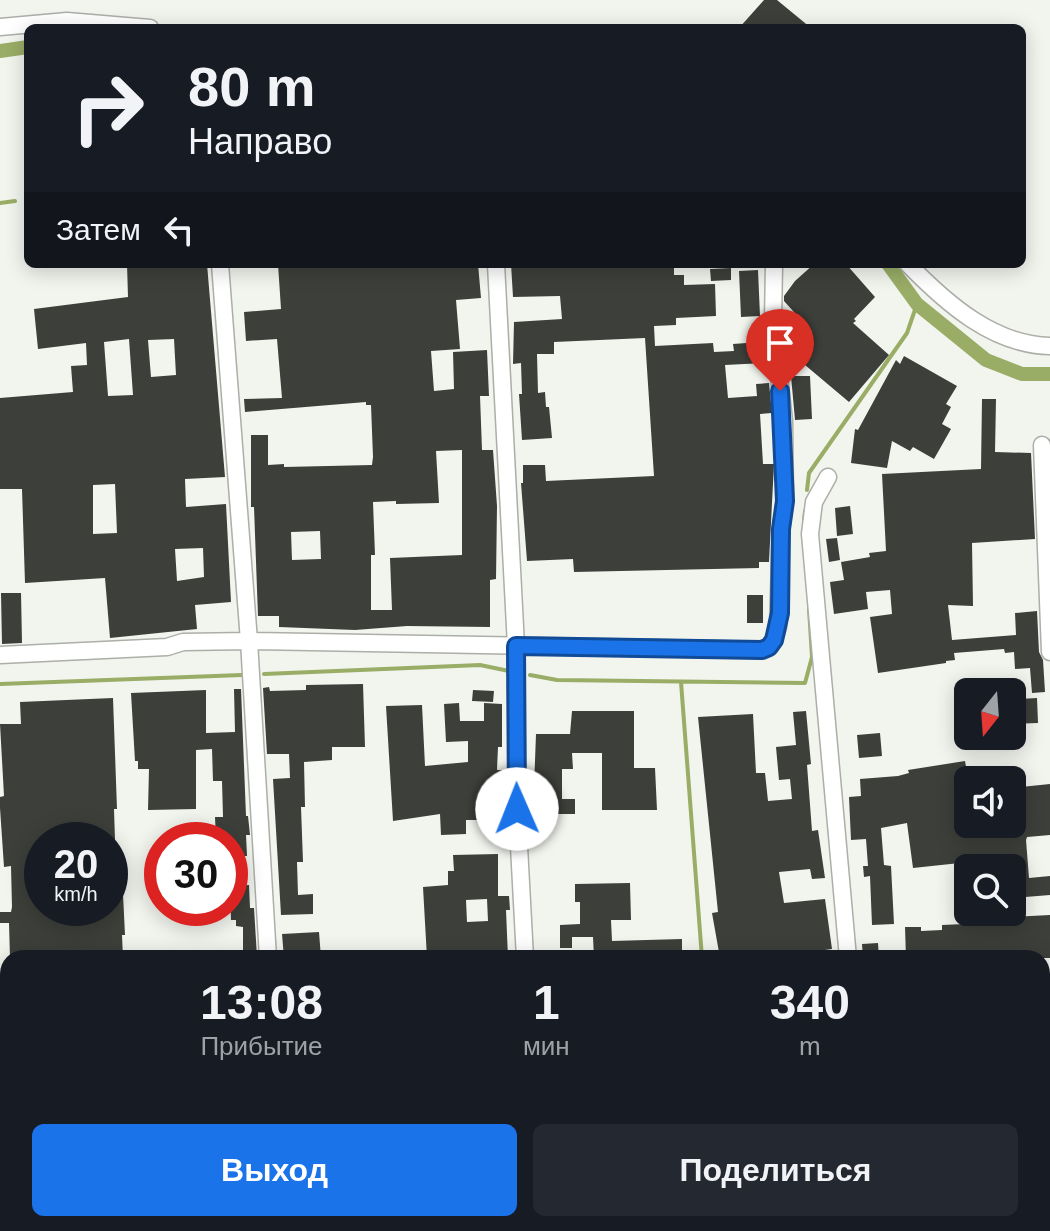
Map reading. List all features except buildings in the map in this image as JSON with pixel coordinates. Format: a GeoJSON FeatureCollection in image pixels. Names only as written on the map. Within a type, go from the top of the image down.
{"type":"FeatureCollection","features":[{"type":"Feature","properties":{"kind":"street"},"geometry":{"type":"LineString","coordinates":[[34,24],[67,21],[103,24]]}},
{"type":"Feature","properties":{"kind":"street"},"geometry":{"type":"LineString","coordinates":[[0,27],[24,25]]}},
{"type":"Feature","properties":{"kind":"street"},"geometry":{"type":"LineString","coordinates":[[220,268],[249,641],[268,950]]}},
{"type":"Feature","properties":{"kind":"street"},"geometry":{"type":"LineString","coordinates":[[496,268],[516,646],[517,809],[525,950]]}},
{"type":"Feature","properties":{"kind":"street"},"geometry":{"type":"LineString","coordinates":[[0,655],[167,647],[183,642],[249,641],[762,650],[769,647],[774,640],[780,613],[781,529],[785,501],[784,421],[773,322],[774,268]]}},
{"type":"Feature","properties":{"kind":"street"},"geometry":{"type":"LineString","coordinates":[[912,268],[946,300],[989,330],[1010,339],[1050,346]]}},
{"type":"Feature","properties":{"kind":"street"},"geometry":{"type":"LineString","coordinates":[[1042,445],[1050,652]]}},
{"type":"Feature","properties":{"kind":"street"},"geometry":{"type":"LineString","coordinates":[[828,477],[814,502],[810,534],[847,950]]}},
{"type":"Feature","properties":{"kind":"street"},"geometry":{"type":"LineString","coordinates":[[785,501],[814,502]]}},
{"type":"Feature","properties":{"kind":"waterway"},"geometry":{"type":"LineString","coordinates":[[0,51],[24,48]]}},
{"type":"Feature","properties":{"kind":"waterway"},"geometry":{"type":"LineString","coordinates":[[0,203],[15,201]]}},
{"type":"Feature","properties":{"kind":"waterway"},"geometry":{"type":"LineString","coordinates":[[891,268],[917,304],[986,360],[1022,374],[1050,374]]}},
{"type":"Feature","properties":{"kind":"waterway"},"geometry":{"type":"LineString","coordinates":[[807,490],[809,473],[907,333],[917,304]]}},
{"type":"Feature","properties":{"kind":"waterway"},"geometry":{"type":"LineString","coordinates":[[804,521],[805,511]]}},
{"type":"Feature","properties":{"kind":"waterway"},"geometry":{"type":"LineString","coordinates":[[530,675],[557,680],[805,683],[812,657],[809,609]]}},
{"type":"Feature","properties":{"kind":"waterway"},"geometry":{"type":"LineString","coordinates":[[264,674],[480,665],[509,671]]}},
{"type":"Feature","properties":{"kind":"waterway"},"geometry":{"type":"LineString","coordinates":[[0,684],[242,675]]}},
{"type":"Feature","properties":{"kind":"waterway"},"geometry":{"type":"LineString","coordinates":[[681,682],[701,950]]}},
{"type":"Feature","properties":{"kind":"route"},"geometry":{"type":"LineString","coordinates":[[517,809],[516,646],[762,650],[774,640],[780,613],[781,529],[785,501],[784,421],[780,391]]}}]}
